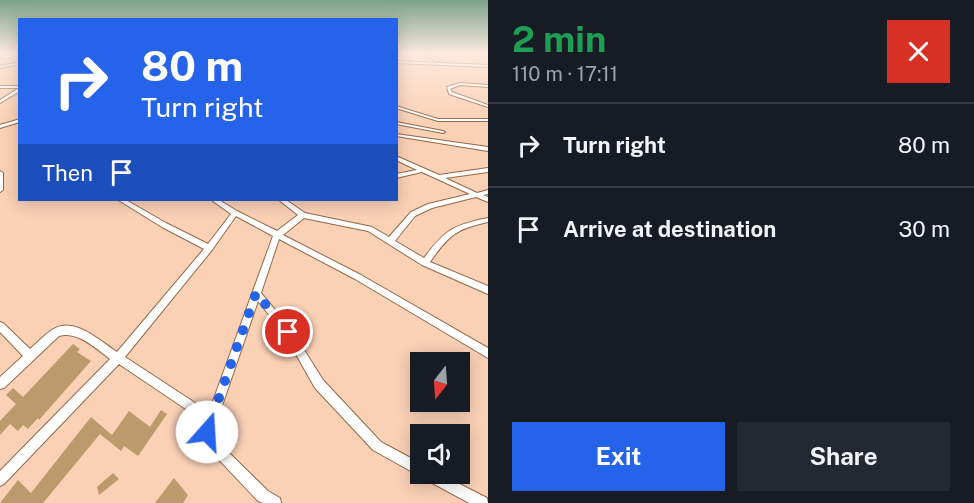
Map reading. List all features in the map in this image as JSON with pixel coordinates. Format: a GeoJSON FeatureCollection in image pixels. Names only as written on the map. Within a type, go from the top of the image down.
{"type":"FeatureCollection","features":[{"type":"Feature","properties":{"kind":"street"},"geometry":{"type":"LineString","coordinates":[[488,86],[460,84],[448,88],[450,93],[458,98],[488,106]]}},
{"type":"Feature","properties":{"kind":"street"},"geometry":{"type":"LineString","coordinates":[[0,87],[18,88]]}},
{"type":"Feature","properties":{"kind":"street"},"geometry":{"type":"LineString","coordinates":[[0,102],[18,89]]}},
{"type":"Feature","properties":{"kind":"street"},"geometry":{"type":"LineString","coordinates":[[398,108],[438,120],[488,120]]}},
{"type":"Feature","properties":{"kind":"street"},"geometry":{"type":"LineString","coordinates":[[0,127],[18,121]]}},
{"type":"Feature","properties":{"kind":"street"},"geometry":{"type":"LineString","coordinates":[[398,123],[443,132]]}},
{"type":"Feature","properties":{"kind":"street"},"geometry":{"type":"LineString","coordinates":[[407,125],[407,137]]}},
{"type":"Feature","properties":{"kind":"street"},"geometry":{"type":"LineString","coordinates":[[398,135],[488,149]]}},
{"type":"Feature","properties":{"kind":"street"},"geometry":{"type":"LineString","coordinates":[[398,159],[488,200]]}},
{"type":"Feature","properties":{"kind":"street"},"geometry":{"type":"LineString","coordinates":[[398,176],[423,170]]}},
{"type":"Feature","properties":{"kind":"street"},"geometry":{"type":"LineString","coordinates":[[437,177],[488,170]]}},
{"type":"Feature","properties":{"kind":"street"},"geometry":{"type":"LineString","coordinates":[[0,173],[0,190]]}},
{"type":"Feature","properties":{"kind":"street"},"geometry":{"type":"LineString","coordinates":[[390,241],[412,214],[430,206],[488,192]]}},
{"type":"Feature","properties":{"kind":"street"},"geometry":{"type":"LineString","coordinates":[[125,201],[209,248]]}},
{"type":"Feature","properties":{"kind":"street"},"geometry":{"type":"LineString","coordinates":[[217,201],[235,213],[358,277],[488,353]]}},
{"type":"Feature","properties":{"kind":"street"},"geometry":{"type":"LineString","coordinates":[[283,201],[303,215],[360,226],[390,241],[425,263],[488,290]]}},
{"type":"Feature","properties":{"kind":"street"},"geometry":{"type":"LineString","coordinates":[[0,480],[117,358],[209,248],[235,213]]}},
{"type":"Feature","properties":{"kind":"street"},"geometry":{"type":"LineString","coordinates":[[275,503],[262,499],[209,441],[207,432],[278,235],[303,215]]}},
{"type":"Feature","properties":{"kind":"street"},"geometry":{"type":"LineString","coordinates":[[425,263],[443,237],[454,229],[488,220]]}},
{"type":"Feature","properties":{"kind":"street"},"geometry":{"type":"LineString","coordinates":[[256,293],[288,332],[319,384],[377,446],[410,464]]}},
{"type":"Feature","properties":{"kind":"street"},"geometry":{"type":"LineString","coordinates":[[0,326],[30,356]]}},
{"type":"Feature","properties":{"kind":"street"},"geometry":{"type":"LineString","coordinates":[[0,384],[56,333],[77,331],[211,420]]}},
{"type":"Feature","properties":{"kind":"street"},"geometry":{"type":"LineString","coordinates":[[447,484],[482,503]]}},
{"type":"Feature","properties":{"kind":"building"},"geometry":{"type":"Polygon","coordinates":[[[73,344],[80,349],[77,352],[91,361],[39,420],[38,418],[28,429],[23,425],[18,431],[10,424],[0,435],[0,421],[16,404],[6,395],[13,388],[23,397],[73,344]]]}},
{"type":"Feature","properties":{"kind":"building"},"geometry":{"type":"Polygon","coordinates":[[[161,410],[167,414],[138,456],[124,446],[121,451],[100,434],[43,503],[0,503],[18,480],[31,493],[91,417],[112,435],[129,411],[150,427],[161,410]]]}},
{"type":"Feature","properties":{"kind":"building"},"geometry":{"type":"Polygon","coordinates":[[[113,473],[119,479],[99,495],[97,487],[113,473]]]}},
{"type":"Feature","properties":{"kind":"building"},"geometry":{"type":"Polygon","coordinates":[[[174,478],[188,495],[183,503],[155,503],[174,478]]]}},
{"type":"Feature","properties":{"kind":"route"},"geometry":{"type":"LineString","coordinates":[[207,432],[256,293],[288,332]]}}]}
